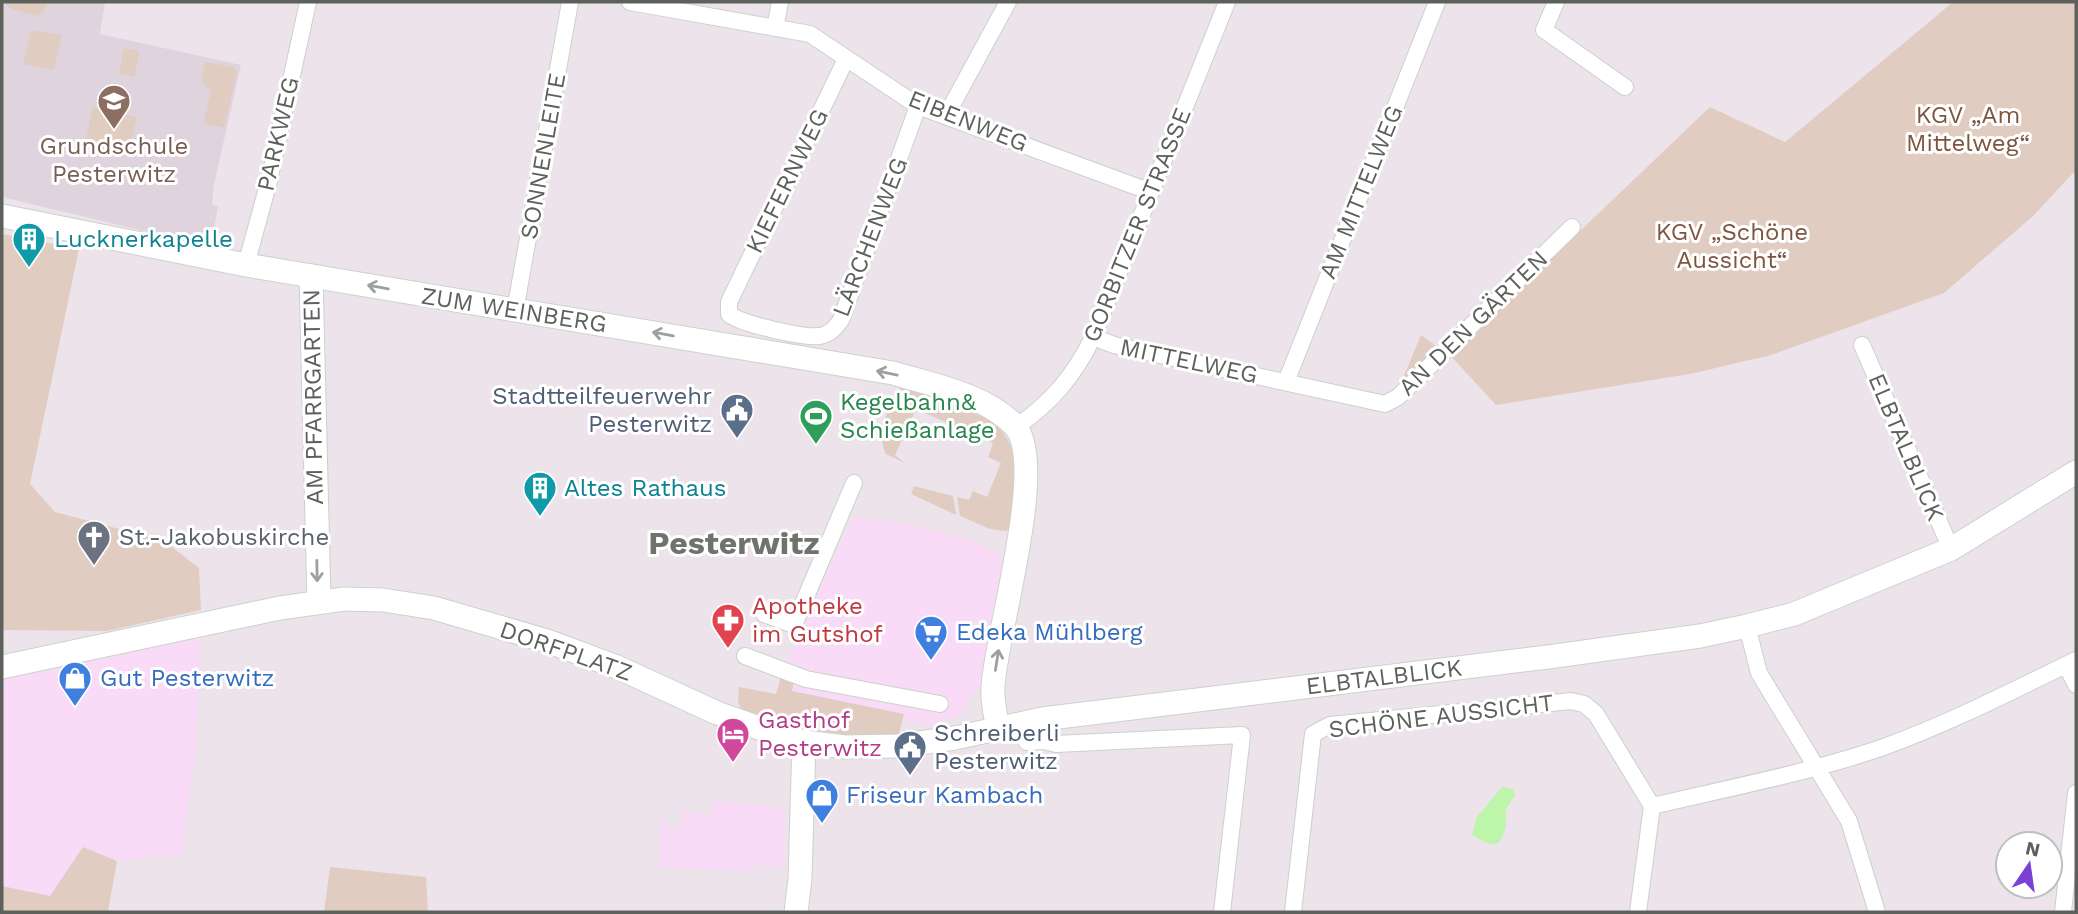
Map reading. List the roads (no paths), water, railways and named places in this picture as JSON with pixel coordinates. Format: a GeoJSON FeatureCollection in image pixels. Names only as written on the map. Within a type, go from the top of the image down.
{"type":"FeatureCollection","features":[{"type":"Feature","properties":{"kind":"street","name":"PARKWEG"},"geometry":{"type":"LineString","coordinates":[[246,265],[269,181],[308,2]]}},
{"type":"Feature","properties":{"kind":"street","name":"SONNENLEITE"},"geometry":{"type":"LineString","coordinates":[[515,311],[570,2]]}},
{"type":"Feature","properties":{"kind":"street","name":"EIBENWEG"},"geometry":{"type":"LineString","coordinates":[[630,2],[810,34],[918,106],[947,114],[1151,192]]}},
{"type":"Feature","properties":{"kind":"street"},"geometry":{"type":"LineString","coordinates":[[775,28],[779,2]]}},
{"type":"Feature","properties":{"kind":"street"},"geometry":{"type":"LineString","coordinates":[[947,114],[1008,2]]}},
{"type":"Feature","properties":{"kind":"street","name":"GORBITZER STRASSE"},"geometry":{"type":"LineString","coordinates":[[1016,427],[1042,409],[1073,376],[1093,337],[1227,2]]}},
{"type":"Feature","properties":{"kind":"street","name":"AM MITTELWEG"},"geometry":{"type":"LineString","coordinates":[[1286,382],[1437,2]]}},
{"type":"Feature","properties":{"kind":"street"},"geometry":{"type":"LineString","coordinates":[[1556,2],[1545,30],[1625,87]]}},
{"type":"Feature","properties":{"kind":"street","name":"KIEFERNWEG"},"geometry":{"type":"LineString","coordinates":[[729,302],[846,59]]}},
{"type":"Feature","properties":{"kind":"street","name":"LÄRCHENWEG"},"geometry":{"type":"LineString","coordinates":[[729,302],[729,314],[739,323],[819,336],[833,331],[841,320],[918,106]]}},
{"type":"Feature","properties":{"kind":"street","name":"ZUM WEINBERG"},"geometry":{"type":"LineString","coordinates":[[2,216],[246,265],[893,373],[963,395],[997,411],[1016,427]]}},
{"type":"Feature","properties":{"kind":"street","name":"AN DEN GÄRTEN"},"geometry":{"type":"LineString","coordinates":[[1286,382],[1368,402],[1385,404],[1398,397],[1572,227]]}},
{"type":"Feature","properties":{"kind":"street","name":"AM PFARRGARTEN"},"geometry":{"type":"LineString","coordinates":[[311,276],[319,602]]}},
{"type":"Feature","properties":{"kind":"street","name":"MITTELWEG"},"geometry":{"type":"LineString","coordinates":[[1093,337],[1114,345],[1286,382]]}},
{"type":"Feature","properties":{"kind":"street","name":"ELBTALBLICK"},"geometry":{"type":"LineString","coordinates":[[1862,345],[1951,549]]}},
{"type":"Feature","properties":{"kind":"street"},"geometry":{"type":"LineString","coordinates":[[1016,427],[1025,457],[1027,492],[993,685],[1008,726],[1027,743],[1242,735],[1222,912]]}},
{"type":"Feature","properties":{"kind":"street","name":"ELBTALBLICK"},"geometry":{"type":"LineString","coordinates":[[804,742],[845,747],[898,746],[955,738],[1008,726],[1706,635],[1747,626],[1842,595],[1951,549],[2076,472]]}},
{"type":"Feature","properties":{"kind":"street"},"geometry":{"type":"LineString","coordinates":[[764,614],[794,625],[854,483]]}},
{"type":"Feature","properties":{"kind":"street","name":"DORFPLATZ"},"geometry":{"type":"LineString","coordinates":[[2,667],[182,631],[280,607],[372,599],[422,606],[547,641],[647,680],[718,713],[804,742]]}},
{"type":"Feature","properties":{"kind":"street"},"geometry":{"type":"LineString","coordinates":[[1747,626],[1759,673],[1849,821],[1877,912]]}},
{"type":"Feature","properties":{"kind":"street"},"geometry":{"type":"LineString","coordinates":[[745,656],[806,679],[940,704]]}},
{"type":"Feature","properties":{"kind":"street"},"geometry":{"type":"LineString","coordinates":[[1638,912],[1652,806],[1815,767],[1880,748],[1940,725],[2071,663],[2076,684]]}},
{"type":"Feature","properties":{"kind":"street","name":"SCHÖNE AUSSICHT"},"geometry":{"type":"LineString","coordinates":[[1293,912],[1312,734],[1330,725],[1558,701],[1584,704],[1596,714],[1652,806]]}},
{"type":"Feature","properties":{"kind":"street"},"geometry":{"type":"LineString","coordinates":[[796,912],[800,879],[801,767],[804,742]]}},
{"type":"Feature","properties":{"kind":"street"},"geometry":{"type":"LineString","coordinates":[[2063,912],[2076,793]]}},
{"type":"Feature","properties":{"kind":"place","name":"Grundschule Pesterwitz"},"geometry":{"type":"Point","coordinates":[114,131]}},
{"type":"Feature","properties":{"kind":"place","name":"Lucknerkapelle"},"geometry":{"type":"Point","coordinates":[29,269]}},
{"type":"Feature","properties":{"kind":"place","name":"Stadtteilfeuerwehr Pesterwitz"},"geometry":{"type":"Point","coordinates":[737,440]}},
{"type":"Feature","properties":{"kind":"place","name":"Kegelbahn& Schießanlage"},"geometry":{"type":"Point","coordinates":[816,446]}},
{"type":"Feature","properties":{"kind":"place","name":"Altes Rathaus"},"geometry":{"type":"Point","coordinates":[540,518]}},
{"type":"Feature","properties":{"kind":"place","name":"St.-Jakobuskirche"},"geometry":{"type":"Point","coordinates":[94,567]}},
{"type":"Feature","properties":{"kind":"place","name":"Apotheke im Gutshof"},"geometry":{"type":"Point","coordinates":[728,650]}},
{"type":"Feature","properties":{"kind":"place","name":"Edeka Mühlberg"},"geometry":{"type":"Point","coordinates":[931,662]}},
{"type":"Feature","properties":{"kind":"place","name":"Gut Pesterwitz"},"geometry":{"type":"Point","coordinates":[75,708]}},
{"type":"Feature","properties":{"kind":"place","name":"Gasthof Pesterwitz"},"geometry":{"type":"Point","coordinates":[733,764]}},
{"type":"Feature","properties":{"kind":"place","name":"Schreiberli Pesterwitz"},"geometry":{"type":"Point","coordinates":[910,777]}},
{"type":"Feature","properties":{"kind":"place","name":"Friseur Kambach"},"geometry":{"type":"Point","coordinates":[822,825]}},
{"type":"Feature","properties":{"kind":"district","name":"Pesterwitz"},"geometry":{"type":"Point","coordinates":[734,543]}},
{"type":"Feature","properties":{"kind":"park label","name":"KGV „Am Mittelweg“"},"geometry":{"type":"Point","coordinates":[1968,129]}},
{"type":"Feature","properties":{"kind":"park label","name":"KGV „Schöne Aussicht“"},"geometry":{"type":"Point","coordinates":[1732,246]}}]}
